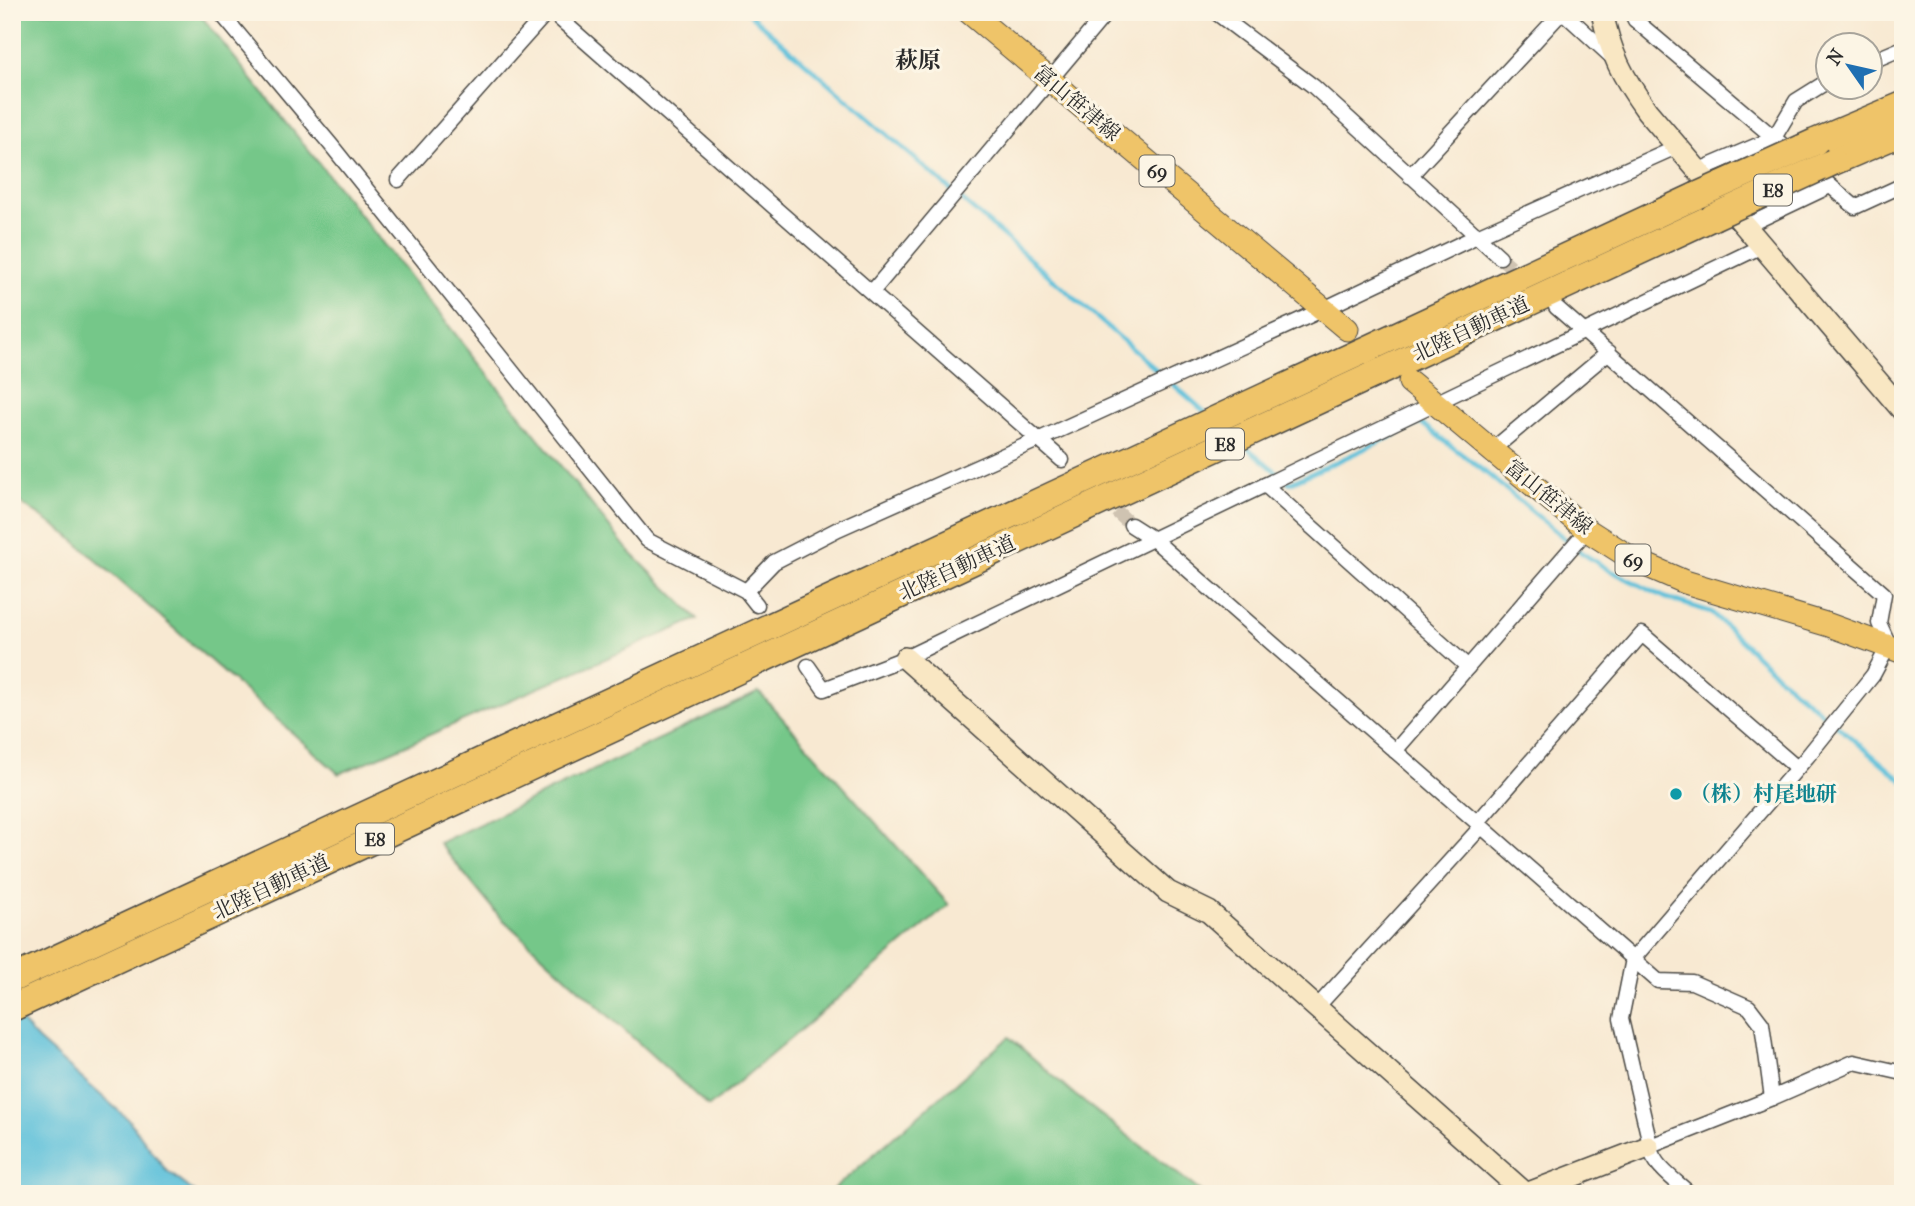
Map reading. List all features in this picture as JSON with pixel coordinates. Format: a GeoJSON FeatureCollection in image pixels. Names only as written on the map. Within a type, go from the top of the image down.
{"type":"FeatureCollection","features":[{"type":"Feature","properties":{"kind":"highway","name":"北陸自動車道"},"geometry":{"type":"LineString","coordinates":[[12,979],[720,649],[1697,184],[1815,142],[1903,105]]}},
{"type":"Feature","properties":{"kind":"highway","name":"北陸自動車道"},"geometry":{"type":"LineString","coordinates":[[12,1008],[1713,217],[1831,174],[1903,132]]}},
{"type":"Feature","properties":{"kind":"main road","name":"富山笹津線"},"geometry":{"type":"LineString","coordinates":[[969,12],[1347,329]]}},
{"type":"Feature","properties":{"kind":"main road","name":"富山笹津線"},"geometry":{"type":"LineString","coordinates":[[1410,383],[1587,530],[1634,560],[1685,582],[1896,648]]}},
{"type":"Feature","properties":{"kind":"street"},"geometry":{"type":"LineString","coordinates":[[220,12],[331,145],[647,540],[746,591],[757,605]]}},
{"type":"Feature","properties":{"kind":"street"},"geometry":{"type":"LineString","coordinates":[[398,180],[550,12],[1062,460]]}},
{"type":"Feature","properties":{"kind":"street"},"geometry":{"type":"LineString","coordinates":[[872,292],[1107,12]]}},
{"type":"Feature","properties":{"kind":"street"},"geometry":{"type":"LineString","coordinates":[[1215,12],[1312,86],[1500,257]]}},
{"type":"Feature","properties":{"kind":"street"},"geometry":{"type":"LineString","coordinates":[[1410,176],[1562,12],[1614,59]]}},
{"type":"Feature","properties":{"kind":"street"},"geometry":{"type":"LineString","coordinates":[[1602,12],[1614,59],[1624,79],[1676,147],[1697,184],[1746,226],[1903,411]]}},
{"type":"Feature","properties":{"kind":"street"},"geometry":{"type":"LineString","coordinates":[[1632,12],[1635,20],[1774,138],[1831,174],[1855,206],[1903,185]]}},
{"type":"Feature","properties":{"kind":"street"},"geometry":{"type":"LineString","coordinates":[[1884,56],[1903,48]]}},
{"type":"Feature","properties":{"kind":"street"},"geometry":{"type":"LineString","coordinates":[[1697,184],[1774,138],[1796,100],[1814,89]]}},
{"type":"Feature","properties":{"kind":"street"},"geometry":{"type":"LineString","coordinates":[[746,591],[774,562],[838,529],[1676,147]]}},
{"type":"Feature","properties":{"kind":"street"},"geometry":{"type":"LineString","coordinates":[[1746,226],[1831,174]]}},
{"type":"Feature","properties":{"kind":"street"},"geometry":{"type":"LineString","coordinates":[[808,666],[824,689],[905,658],[1762,246]]}},
{"type":"Feature","properties":{"kind":"street"},"geometry":{"type":"LineString","coordinates":[[1556,307],[1884,594],[1879,624],[1896,648],[1633,959],[1620,1019],[1648,1135],[1648,1147],[1654,1162],[1690,1194]]}},
{"type":"Feature","properties":{"kind":"street"},"geometry":{"type":"LineString","coordinates":[[1492,450],[1609,352]]}},
{"type":"Feature","properties":{"kind":"street"},"geometry":{"type":"LineString","coordinates":[[1265,485],[1468,667]]}},
{"type":"Feature","properties":{"kind":"street"},"geometry":{"type":"LineString","coordinates":[[1131,525],[1153,539],[1658,981],[1692,982],[1749,1007],[1762,1024],[1772,1098]]}},
{"type":"Feature","properties":{"kind":"street"},"geometry":{"type":"LineString","coordinates":[[1395,751],[1587,530]]}},
{"type":"Feature","properties":{"kind":"street"},"geometry":{"type":"LineString","coordinates":[[1316,1008],[1479,825],[1642,634],[1797,768]]}},
{"type":"Feature","properties":{"kind":"street"},"geometry":{"type":"LineString","coordinates":[[905,658],[1168,892],[1209,912],[1519,1192],[1526,1194],[1648,1147],[1854,1062],[1903,1073]]}},
{"type":"Feature","properties":{"kind":"green space"},"geometry":{"type":"Polygon","coordinates":[[[12,12],[198,12],[628,550],[698,619],[339,774],[68,535],[12,497],[12,12]]]}},
{"type":"Feature","properties":{"kind":"green space"},"geometry":{"type":"Polygon","coordinates":[[[759,692],[949,905],[709,1107],[498,915],[439,843],[759,692]]]}},
{"type":"Feature","properties":{"kind":"green space"},"geometry":{"type":"Polygon","coordinates":[[[1009,1037],[1075,1095],[1204,1194],[828,1194],[1009,1037]]]}},
{"type":"Feature","properties":{"kind":"water"},"geometry":{"type":"Polygon","coordinates":[[[12,1012],[38,1040],[128,1119],[166,1170],[197,1194],[12,1194],[12,1012]]]}},
{"type":"Feature","properties":{"kind":"waterway"},"geometry":{"type":"LineString","coordinates":[[747,12],[1206,413]]}},
{"type":"Feature","properties":{"kind":"waterway"},"geometry":{"type":"LineString","coordinates":[[1245,446],[1290,483],[1421,423],[1582,553],[1609,570],[1666,598],[1711,612],[1779,677],[1903,781]]}},
{"type":"Feature","properties":{"kind":"tunnel"},"geometry":{"type":"LineString","coordinates":[[1500,257],[1526,280]]}},
{"type":"Feature","properties":{"kind":"tunnel"},"geometry":{"type":"LineString","coordinates":[[1101,497],[1131,525]]}},
{"type":"Feature","properties":{"kind":"place","name":"（株）村尾地研"},"geometry":{"type":"Point","coordinates":[1676,794]}},
{"type":"Feature","properties":{"kind":"district","name":"萩原"},"geometry":{"type":"Point","coordinates":[918,60]}}]}
